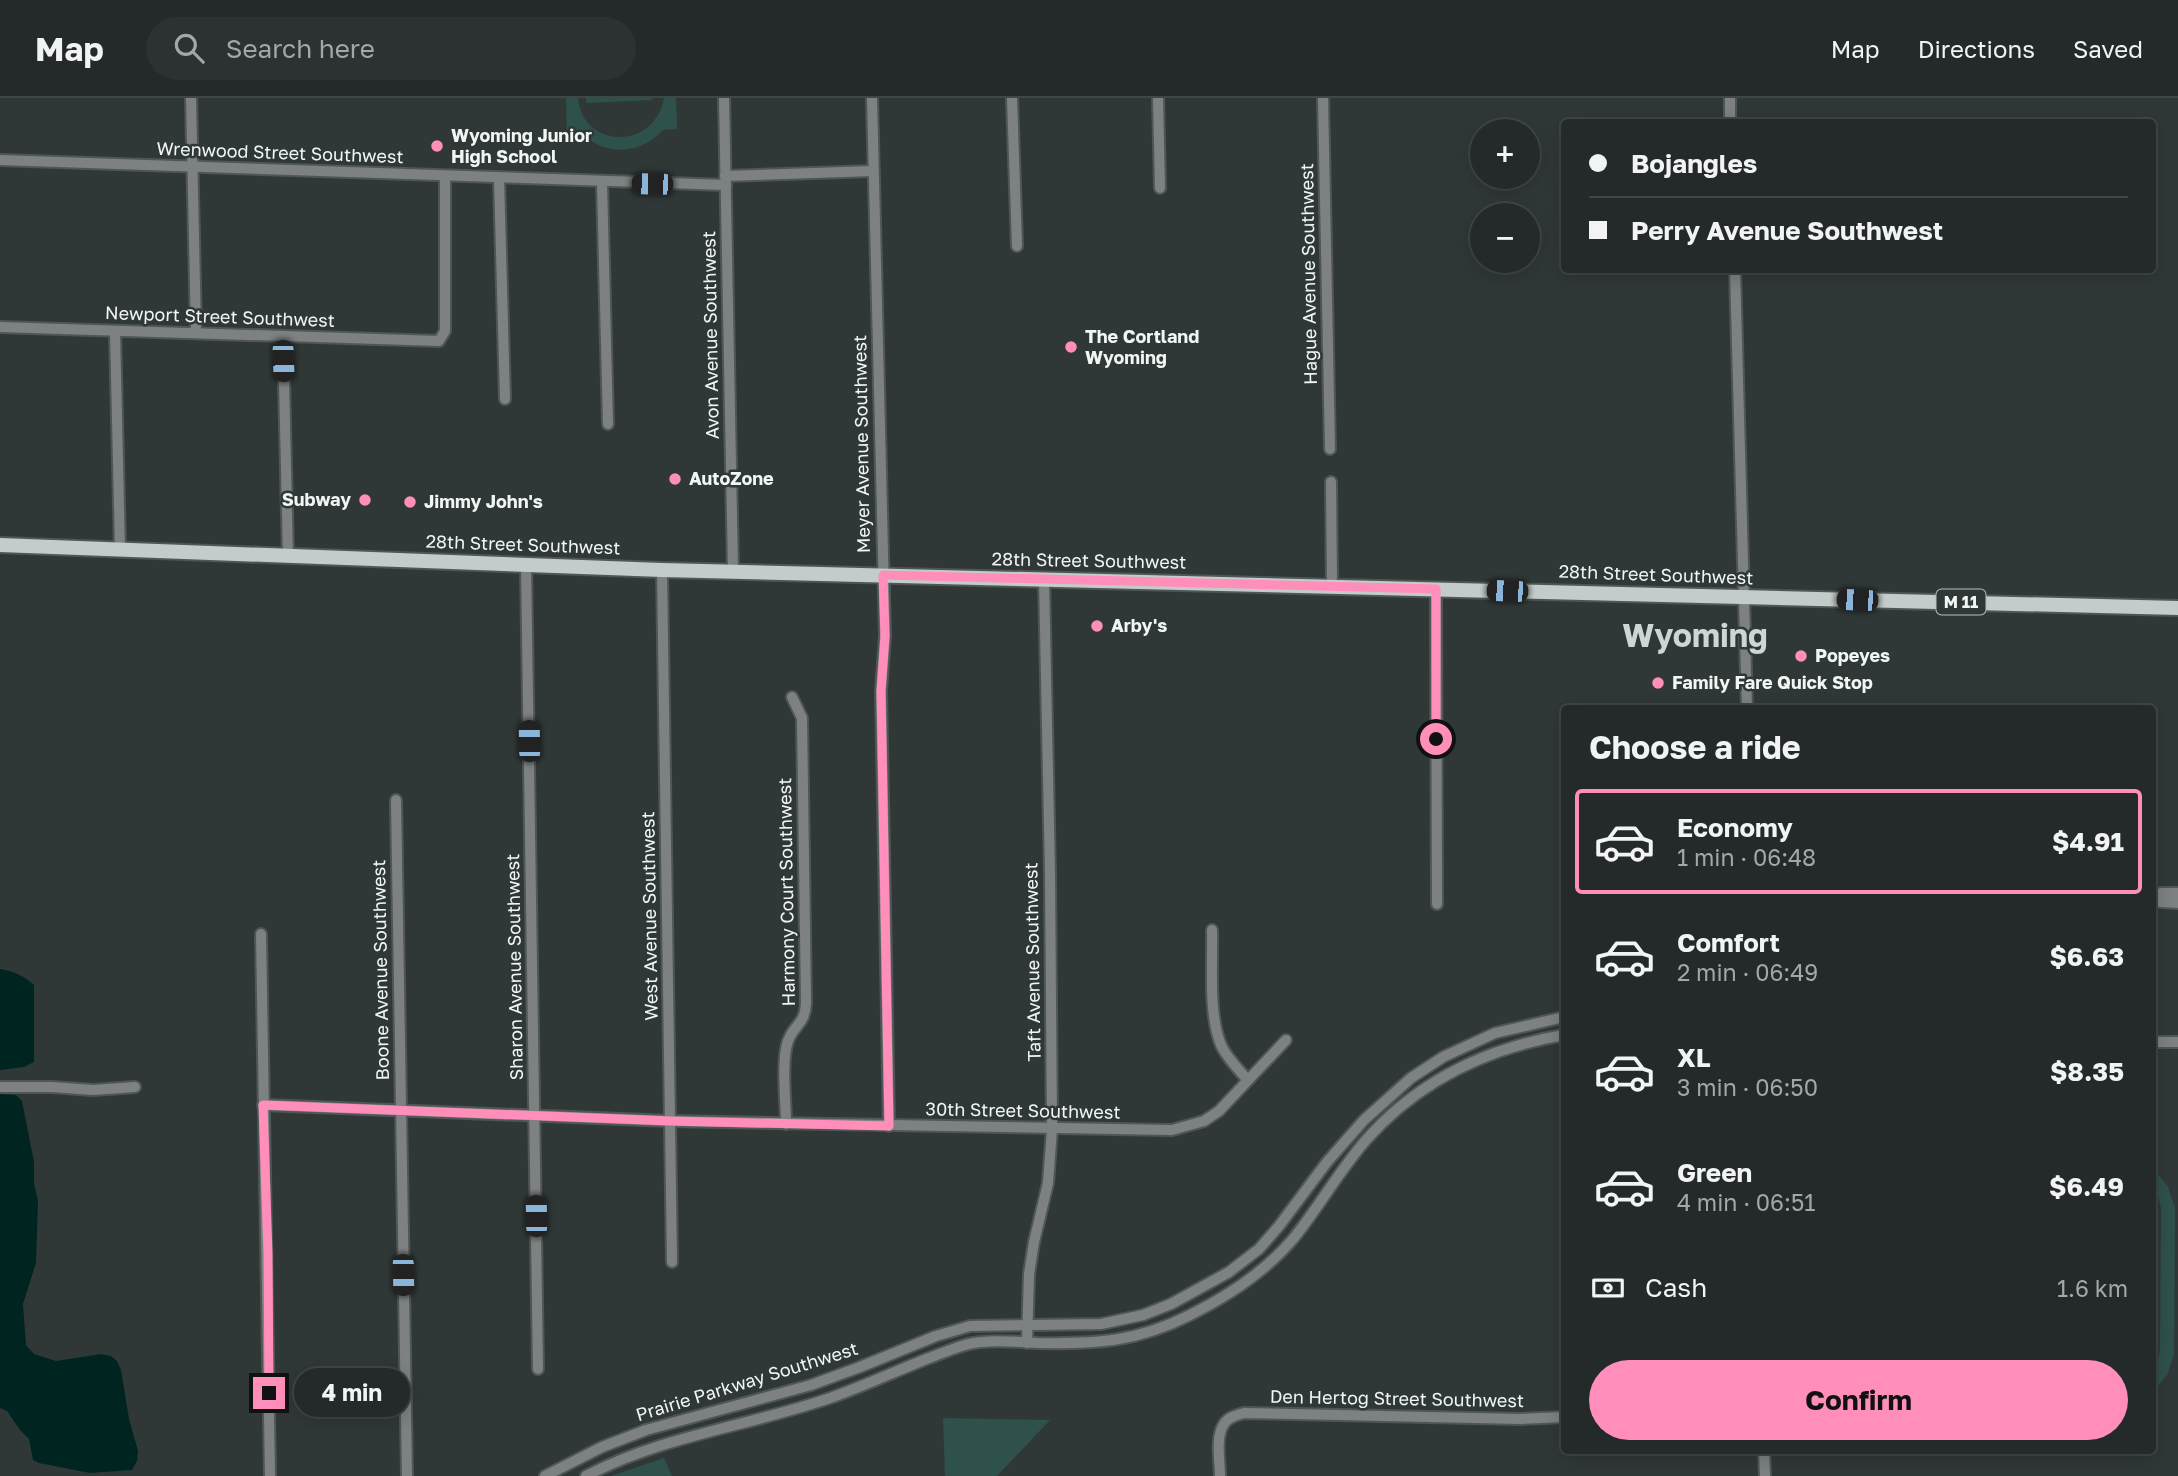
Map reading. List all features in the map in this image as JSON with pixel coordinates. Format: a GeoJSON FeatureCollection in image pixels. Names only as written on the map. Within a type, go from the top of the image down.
{"type":"FeatureCollection","features":[{"type":"Feature","properties":{"kind":"main road","name":"28th Street Southwest"},"geometry":{"type":"LineString","coordinates":[[0,545],[662,570],[2178,608]]}},
{"type":"Feature","properties":{"kind":"street"},"geometry":{"type":"LineString","coordinates":[[191,98],[195,332]]}},
{"type":"Feature","properties":{"kind":"street","name":"Avon Avenue Southwest"},"geometry":{"type":"LineString","coordinates":[[724,98],[733,571]]}},
{"type":"Feature","properties":{"kind":"street","name":"Meyer Avenue Southwest"},"geometry":{"type":"LineString","coordinates":[[872,98],[885,636],[881,691],[889,1126]]}},
{"type":"Feature","properties":{"kind":"street"},"geometry":{"type":"LineString","coordinates":[[1012,98],[1017,246]]}},
{"type":"Feature","properties":{"kind":"street"},"geometry":{"type":"LineString","coordinates":[[1157,98],[1160,188]]}},
{"type":"Feature","properties":{"kind":"street","name":"Hague Avenue Southwest"},"geometry":{"type":"LineString","coordinates":[[1323,98],[1330,449]]}},
{"type":"Feature","properties":{"kind":"street"},"geometry":{"type":"LineString","coordinates":[[1730,98],[1730,119]]}},
{"type":"Feature","properties":{"kind":"street","name":"Wrenwood Street Southwest"},"geometry":{"type":"LineString","coordinates":[[0,160],[603,183],[725,180],[873,171]]}},
{"type":"Feature","properties":{"kind":"street","name":"Newport Street Southwest"},"geometry":{"type":"LineString","coordinates":[[0,327],[439,341],[444,331],[445,177]]}},
{"type":"Feature","properties":{"kind":"street"},"geometry":{"type":"LineString","coordinates":[[499,178],[505,399]]}},
{"type":"Feature","properties":{"kind":"street"},"geometry":{"type":"LineString","coordinates":[[603,183],[608,424]]}},
{"type":"Feature","properties":{"kind":"street"},"geometry":{"type":"LineString","coordinates":[[1735,273],[1747,705]]}},
{"type":"Feature","properties":{"kind":"street"},"geometry":{"type":"LineString","coordinates":[[115,331],[120,550]]}},
{"type":"Feature","properties":{"kind":"street"},"geometry":{"type":"LineString","coordinates":[[283,336],[288,556]]}},
{"type":"Feature","properties":{"kind":"street"},"geometry":{"type":"LineString","coordinates":[[1331,482],[1332,587]]}},
{"type":"Feature","properties":{"kind":"street","name":"Sharon Avenue Southwest"},"geometry":{"type":"LineString","coordinates":[[526,565],[538,1369]]}},
{"type":"Feature","properties":{"kind":"street","name":"West Avenue Southwest"},"geometry":{"type":"LineString","coordinates":[[662,570],[672,1262]]}},
{"type":"Feature","properties":{"kind":"street","name":"Taft Avenue Southwest"},"geometry":{"type":"LineString","coordinates":[[1027,1343],[1029,1274],[1048,1183],[1052,1129],[1044,579]]}},
{"type":"Feature","properties":{"kind":"street"},"geometry":{"type":"LineString","coordinates":[[1436,589],[1437,904]]}},
{"type":"Feature","properties":{"kind":"street","name":"Harmony Court Southwest"},"geometry":{"type":"LineString","coordinates":[[786,1124],[786,1052],[789,1037],[806,1015],[802,718],[792,697]]}},
{"type":"Feature","properties":{"kind":"street","name":"Boone Avenue Southwest"},"geometry":{"type":"LineString","coordinates":[[396,800],[407,1476]]}},
{"type":"Feature","properties":{"kind":"street"},"geometry":{"type":"LineString","coordinates":[[2156,896],[2161,893],[2178,893]]}},
{"type":"Feature","properties":{"kind":"street"},"geometry":{"type":"LineString","coordinates":[[2156,900],[2178,903]]}},
{"type":"Feature","properties":{"kind":"street"},"geometry":{"type":"LineString","coordinates":[[1212,930],[1217,1033],[1230,1060],[1248,1080]]}},
{"type":"Feature","properties":{"kind":"street"},"geometry":{"type":"LineString","coordinates":[[261,934],[270,1476]]}},
{"type":"Feature","properties":{"kind":"street","name":"Prairie Parkway Southwest"},"geometry":{"type":"LineString","coordinates":[[545,1476],[602,1447],[646,1430],[811,1385],[936,1336],[970,1326],[1076,1325],[1121,1320],[1171,1304],[1214,1281],[1259,1249],[1327,1162],[1364,1120],[1411,1078],[1443,1057],[1495,1033],[1561,1018]]}},
{"type":"Feature","properties":{"kind":"street","name":"Prairie Parkway Southwest"},"geometry":{"type":"LineString","coordinates":[[586,1476],[655,1447],[830,1398],[955,1348],[982,1342],[1090,1344],[1125,1339],[1178,1320],[1224,1296],[1277,1256],[1294,1238],[1362,1145],[1398,1109],[1428,1086],[1495,1052],[1561,1036]]}},
{"type":"Feature","properties":{"kind":"street","name":"30th Street Southwest"},"geometry":{"type":"LineString","coordinates":[[263,1105],[671,1121],[1147,1131],[1186,1127],[1204,1121],[1219,1111],[1286,1040]]}},
{"type":"Feature","properties":{"kind":"street"},"geometry":{"type":"LineString","coordinates":[[2156,1042],[2178,1042]]}},
{"type":"Feature","properties":{"kind":"street"},"geometry":{"type":"LineString","coordinates":[[0,1087],[93,1090],[135,1087]]}},
{"type":"Feature","properties":{"kind":"street"},"geometry":{"type":"LineString","coordinates":[[1214,1281],[1224,1296]]}},
{"type":"Feature","properties":{"kind":"street","name":"Den Hertog Street Southwest"},"geometry":{"type":"LineString","coordinates":[[1220,1476],[1220,1434],[1224,1423],[1244,1413],[1520,1419],[1561,1417]]}},
{"type":"Feature","properties":{"kind":"street"},"geometry":{"type":"LineString","coordinates":[[1764,1454],[1765,1476]]}},
{"type":"Feature","properties":{"kind":"shaded area"},"geometry":{"type":"Polygon","coordinates":[[[566,98],[578,98],[583,115],[592,127],[605,135],[620,137],[634,135],[647,127],[658,115],[664,98],[676,98],[677,129],[663,130],[644,144],[622,150],[600,146],[580,132],[580,141],[567,140],[566,98]]]}},
{"type":"Feature","properties":{"kind":"shaded area"},"geometry":{"type":"Polygon","coordinates":[[[586,98],[652,98],[652,100],[586,103],[586,98]]]}},
{"type":"Feature","properties":{"kind":"shaded area"},"geometry":{"type":"Polygon","coordinates":[[[0,969],[18,974],[34,985],[34,1062],[24,1067],[0,1070],[0,969]]]}},
{"type":"Feature","properties":{"kind":"shaded area"},"geometry":{"type":"Polygon","coordinates":[[[0,1094],[16,1095],[22,1101],[34,1162],[34,1183],[38,1201],[36,1263],[23,1304],[26,1345],[34,1354],[56,1361],[101,1354],[111,1356],[117,1361],[138,1451],[132,1470],[90,1473],[39,1463],[33,1460],[29,1439],[7,1411],[0,1408],[0,1094]]]}},
{"type":"Feature","properties":{"kind":"shaded area"},"geometry":{"type":"Polygon","coordinates":[[[2156,1172],[2168,1187],[2175,1208],[2174,1354],[2167,1375],[2156,1388],[2156,1366],[2160,1349],[2161,1208],[2156,1172]]]}},
{"type":"Feature","properties":{"kind":"shaded area"},"geometry":{"type":"Polygon","coordinates":[[[943,1418],[1050,1420],[997,1476],[945,1476],[943,1418]]]}},
{"type":"Feature","properties":{"kind":"shaded area"},"geometry":{"type":"Polygon","coordinates":[[[664,1458],[672,1476],[611,1476],[664,1458]]]}},
{"type":"Feature","properties":{"kind":"place","name":"Wyoming Junior High School"},"geometry":{"type":"Point","coordinates":[437,146]}},
{"type":"Feature","properties":{"kind":"place","name":"The Cortland Wyoming"},"geometry":{"type":"Point","coordinates":[1071,347]}},
{"type":"Feature","properties":{"kind":"place","name":"AutoZone"},"geometry":{"type":"Point","coordinates":[675,479]}},
{"type":"Feature","properties":{"kind":"place","name":"Subway"},"geometry":{"type":"Point","coordinates":[365,500]}},
{"type":"Feature","properties":{"kind":"place","name":"Jimmy John's"},"geometry":{"type":"Point","coordinates":[410,502]}},
{"type":"Feature","properties":{"kind":"place","name":"Arby's"},"geometry":{"type":"Point","coordinates":[1097,626]}},
{"type":"Feature","properties":{"kind":"place","name":"Popeyes"},"geometry":{"type":"Point","coordinates":[1801,656]}},
{"type":"Feature","properties":{"kind":"place","name":"Family Fare Quick Stop"},"geometry":{"type":"Point","coordinates":[1658,683]}},
{"type":"Feature","properties":{"kind":"district","name":"Wyoming"},"geometry":{"type":"Point","coordinates":[1695,636]}},
{"type":"Feature","properties":{"kind":"route"},"geometry":{"type":"LineString","coordinates":[[269,1393],[263,1105],[671,1121],[889,1126],[881,691],[885,636],[883,575],[1436,589],[1436,739]]}}]}
